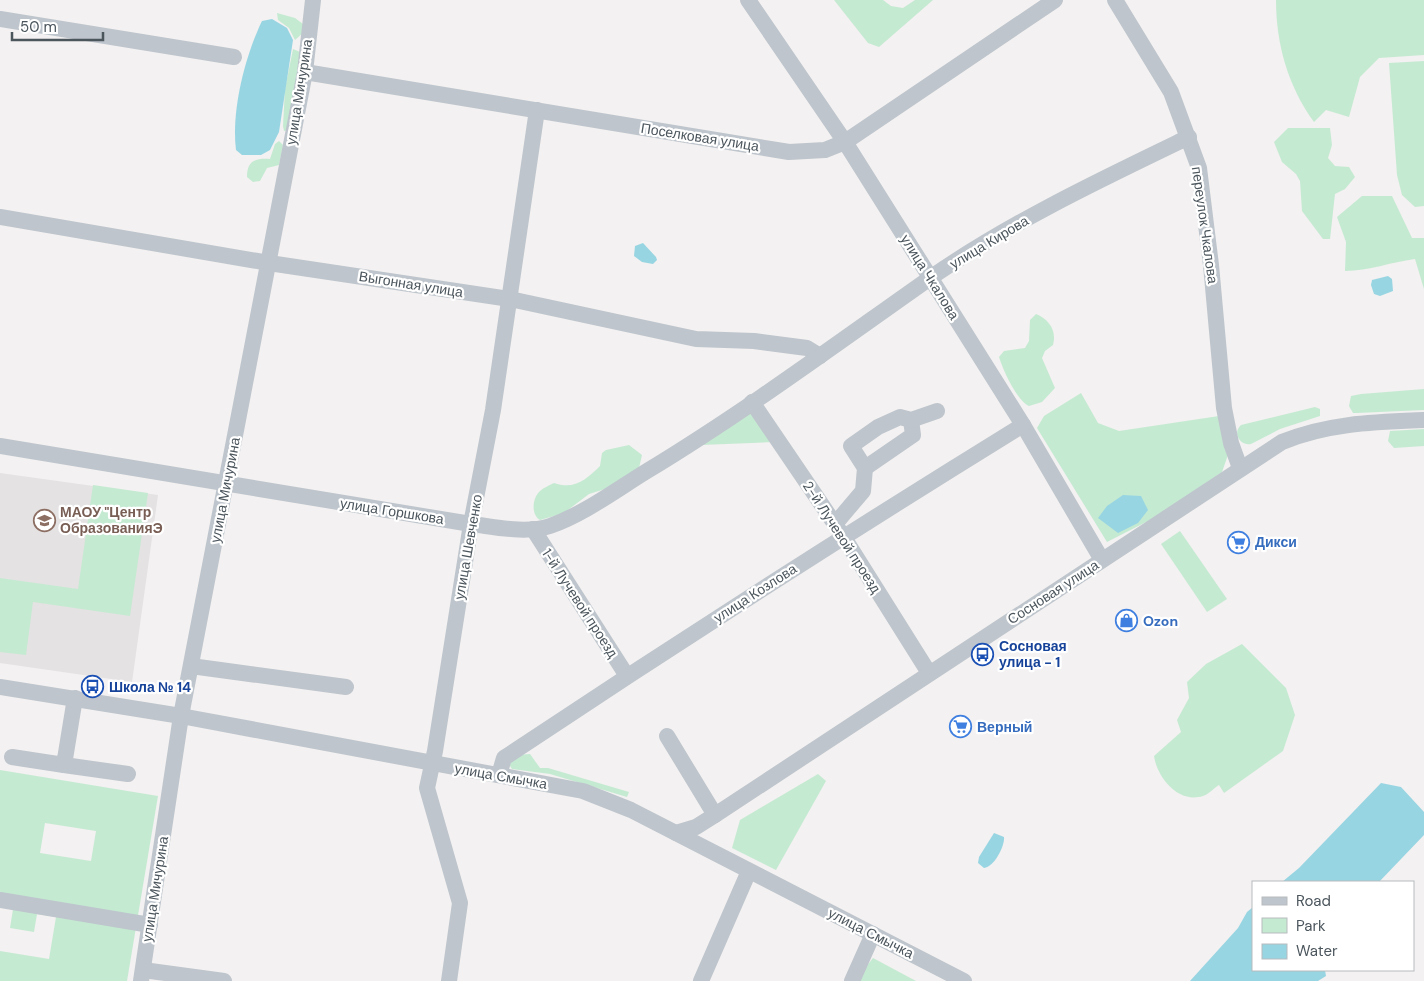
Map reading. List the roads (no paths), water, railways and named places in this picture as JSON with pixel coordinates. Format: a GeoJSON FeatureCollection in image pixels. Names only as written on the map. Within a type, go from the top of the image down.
{"type":"FeatureCollection","features":[{"type":"Feature","properties":{"kind":"street","name":"улица Мичурина"},"geometry":{"type":"LineString","coordinates":[[142,976],[181,716],[305,72],[313,0]]}},
{"type":"Feature","properties":{"kind":"street","name":"улица Чкалова"},"geometry":{"type":"LineString","coordinates":[[748,0],[845,142],[931,278],[1023,426],[1102,560]]}},
{"type":"Feature","properties":{"kind":"street","name":"Поселковая улица"},"geometry":{"type":"LineString","coordinates":[[305,72],[789,152],[825,150],[845,142],[1055,0]]}},
{"type":"Feature","properties":{"kind":"street","name":"переулок Чкалова"},"geometry":{"type":"LineString","coordinates":[[1115,0],[1171,92],[1189,137],[1198,168],[1211,265],[1224,408],[1231,443],[1240,468]]}},
{"type":"Feature","properties":{"kind":"street"},"geometry":{"type":"LineString","coordinates":[[0,19],[234,57]]}},
{"type":"Feature","properties":{"kind":"street","name":"улица Шевченко"},"geometry":{"type":"LineString","coordinates":[[449,981],[460,903],[427,788],[433,764],[471,524],[493,410],[537,110]]}},
{"type":"Feature","properties":{"kind":"street","name":"улица Кирова"},"geometry":{"type":"LineString","coordinates":[[752,402],[931,278],[1056,202],[1189,137]]}},
{"type":"Feature","properties":{"kind":"street","name":"Выгонная улица"},"geometry":{"type":"LineString","coordinates":[[0,217],[269,263],[510,299],[696,339],[763,342],[807,348],[820,356]]}},
{"type":"Feature","properties":{"kind":"street","name":"улица Горшкова"},"geometry":{"type":"LineString","coordinates":[[0,446],[226,485],[471,524],[533,529],[548,527],[582,510],[677,452],[752,402]]}},
{"type":"Feature","properties":{"kind":"street","name":"2-й Лучевой проезд"},"geometry":{"type":"LineString","coordinates":[[752,402],[839,530],[930,673]]}},
{"type":"Feature","properties":{"kind":"street"},"geometry":{"type":"LineString","coordinates":[[839,530],[863,491],[865,468],[851,446],[878,427],[900,417],[912,420],[937,411]]}},
{"type":"Feature","properties":{"kind":"street"},"geometry":{"type":"LineString","coordinates":[[865,468],[913,435],[912,420]]}},
{"type":"Feature","properties":{"kind":"street","name":"Сосновая улица"},"geometry":{"type":"LineString","coordinates":[[676,833],[696,827],[715,815],[1282,442],[1301,434],[1346,424],[1424,420]]}},
{"type":"Feature","properties":{"kind":"street","name":"улица Козлова"},"geometry":{"type":"LineString","coordinates":[[499,775],[504,758],[839,530],[1023,426]]}},
{"type":"Feature","properties":{"kind":"street","name":"1-й Лучевой проезд"},"geometry":{"type":"LineString","coordinates":[[533,529],[627,676]]}},
{"type":"Feature","properties":{"kind":"street"},"geometry":{"type":"LineString","coordinates":[[191,666],[346,687]]}},
{"type":"Feature","properties":{"kind":"street","name":"улица Смычка"},"geometry":{"type":"LineString","coordinates":[[0,687],[181,716],[583,792],[611,801],[676,833],[964,981]]}},
{"type":"Feature","properties":{"kind":"street"},"geometry":{"type":"LineString","coordinates":[[64,765],[75,698]]}},
{"type":"Feature","properties":{"kind":"street"},"geometry":{"type":"LineString","coordinates":[[667,736],[715,815]]}},
{"type":"Feature","properties":{"kind":"street"},"geometry":{"type":"LineString","coordinates":[[12,757],[128,774]]}},
{"type":"Feature","properties":{"kind":"street"},"geometry":{"type":"LineString","coordinates":[[701,981],[749,871]]}},
{"type":"Feature","properties":{"kind":"street"},"geometry":{"type":"LineString","coordinates":[[0,900],[150,925]]}},
{"type":"Feature","properties":{"kind":"street"},"geometry":{"type":"LineString","coordinates":[[852,981],[873,934]]}},
{"type":"Feature","properties":{"kind":"street"},"geometry":{"type":"LineString","coordinates":[[142,976],[224,981]]}},
{"type":"Feature","properties":{"kind":"water"},"geometry":{"type":"Polygon","coordinates":[[[272,19],[287,28],[293,40],[279,132],[270,150],[261,155],[242,155],[236,150],[235,135],[241,84],[250,50],[262,21],[272,19]]]}},
{"type":"Feature","properties":{"kind":"water"},"geometry":{"type":"Polygon","coordinates":[[[643,243],[656,257],[657,260],[653,264],[642,262],[634,256],[635,246],[643,243]]]}},
{"type":"Feature","properties":{"kind":"water"},"geometry":{"type":"Polygon","coordinates":[[[1388,276],[1392,279],[1393,291],[1380,296],[1374,294],[1371,285],[1372,280],[1388,276]]]}},
{"type":"Feature","properties":{"kind":"water"},"geometry":{"type":"Polygon","coordinates":[[[1123,495],[1141,496],[1148,510],[1138,523],[1118,533],[1098,518],[1107,506],[1123,495]]]}},
{"type":"Feature","properties":{"kind":"water"},"geometry":{"type":"Polygon","coordinates":[[[1381,783],[1401,787],[1424,812],[1424,835],[1380,881],[1283,881],[1299,868],[1381,783]]]}},
{"type":"Feature","properties":{"kind":"water"},"geometry":{"type":"Polygon","coordinates":[[[994,833],[1004,837],[1003,846],[995,860],[988,867],[984,868],[978,863],[979,857],[994,833]]]}},
{"type":"Feature","properties":{"kind":"water"},"geometry":{"type":"Polygon","coordinates":[[[1252,908],[1252,971],[1325,971],[1326,976],[1318,981],[1190,981],[1238,928],[1247,912],[1252,908]]]}},
{"type":"Feature","properties":{"kind":"place","name":"МАОУ \"Центр ОбразованияЭ"},"geometry":{"type":"Point","coordinates":[44,520]}},
{"type":"Feature","properties":{"kind":"place","name":"Дикси"},"geometry":{"type":"Point","coordinates":[1239,542]}},
{"type":"Feature","properties":{"kind":"place","name":"Ozon"},"geometry":{"type":"Point","coordinates":[1127,621]}},
{"type":"Feature","properties":{"kind":"place","name":"Сосновая улица - 1"},"geometry":{"type":"Point","coordinates":[983,654]}},
{"type":"Feature","properties":{"kind":"place","name":"Школа № 14"},"geometry":{"type":"Point","coordinates":[93,687]}},
{"type":"Feature","properties":{"kind":"place","name":"Верный"},"geometry":{"type":"Point","coordinates":[961,727]}}]}
